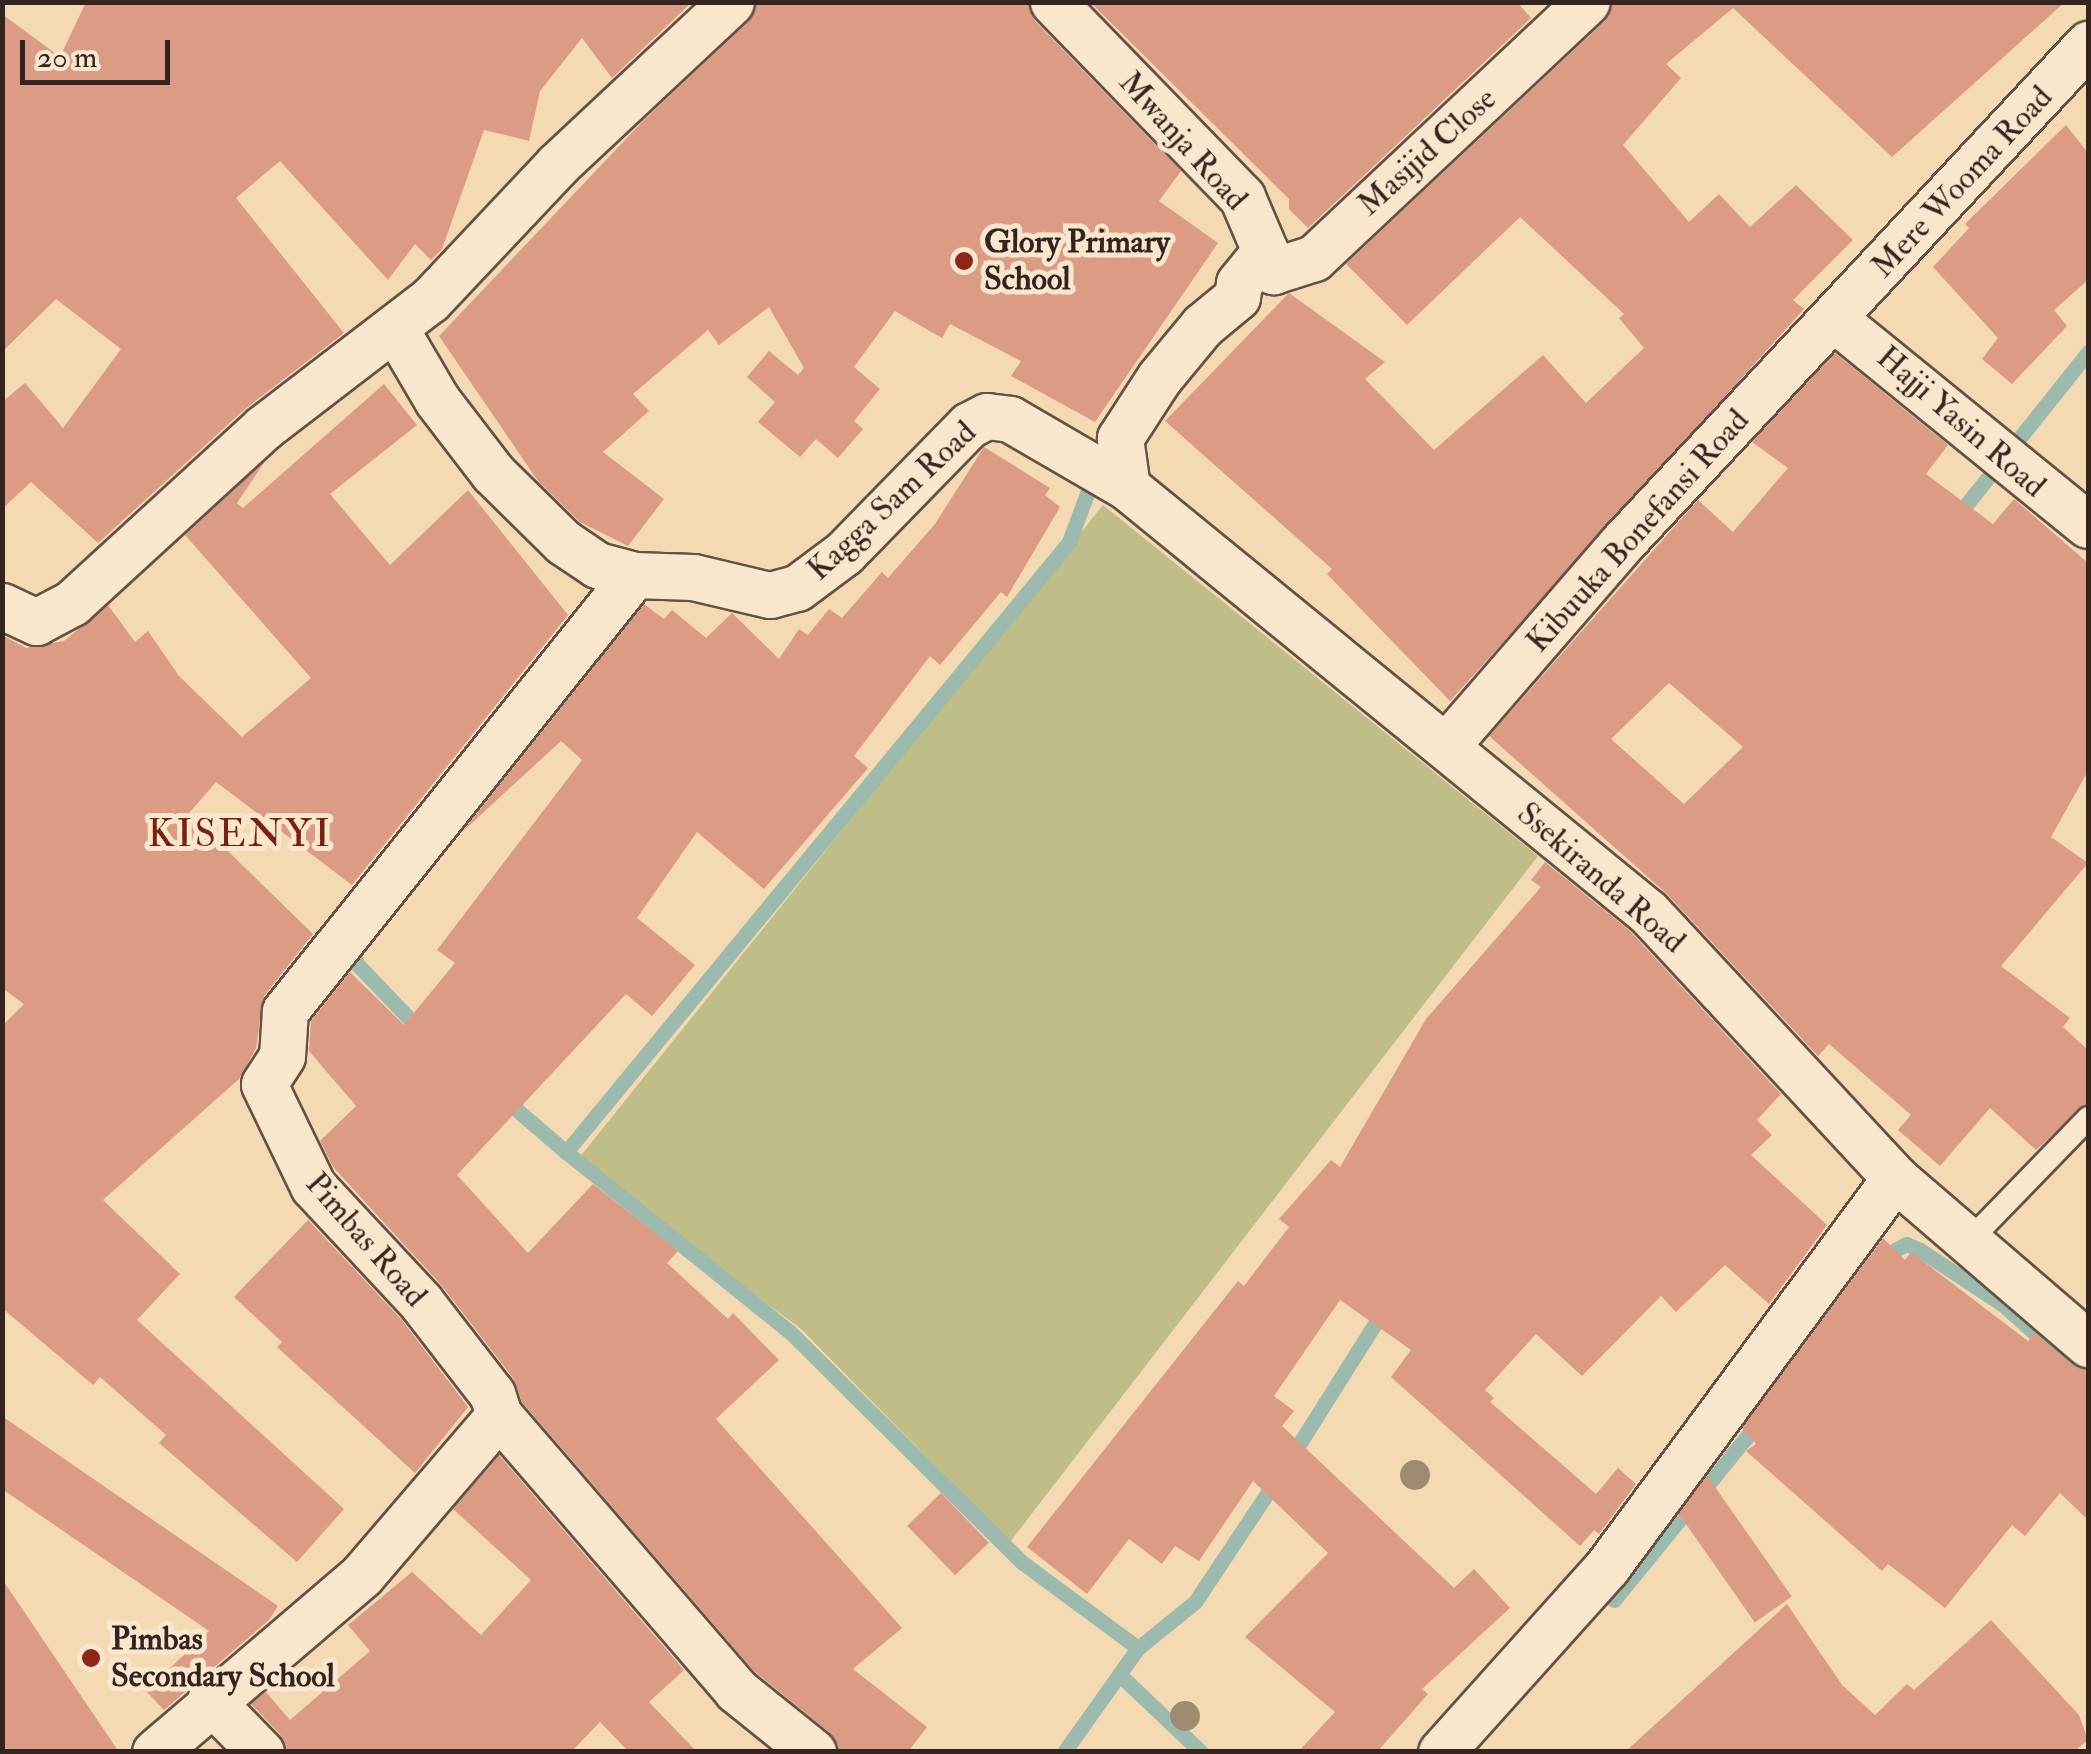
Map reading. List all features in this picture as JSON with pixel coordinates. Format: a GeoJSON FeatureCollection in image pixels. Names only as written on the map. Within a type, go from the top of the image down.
{"type":"FeatureCollection","features":[{"type":"Feature","properties":{"kind":"street"},"geometry":{"type":"LineString","coordinates":[[2,606],[36,622],[72,603],[263,428],[396,330],[557,165],[731,2]]}},
{"type":"Feature","properties":{"kind":"street","name":"Mwanja Road"},"geometry":{"type":"LineString","coordinates":[[1053,2],[1242,197],[1265,251]]}},
{"type":"Feature","properties":{"kind":"street","name":"Masijid Close"},"geometry":{"type":"LineString","coordinates":[[1265,251],[1273,271],[1314,258],[1587,2]]}},
{"type":"Feature","properties":{"kind":"street","name":"Mere Wooma Road"},"geometry":{"type":"LineString","coordinates":[[1833,318],[2088,44]]}},
{"type":"Feature","properties":{"kind":"street"},"geometry":{"type":"LineString","coordinates":[[1126,487],[1120,438],[1158,378],[1202,326],[1238,297],[1239,283],[1265,251]]}},
{"type":"Feature","properties":{"kind":"street","name":"Hajji Yasin Road"},"geometry":{"type":"LineString","coordinates":[[1833,318],[2072,514]]}},
{"type":"Feature","properties":{"kind":"street","name":"Kibuuka Bonefansi Road"},"geometry":{"type":"LineString","coordinates":[[1446,746],[1620,545],[1833,318]]}},
{"type":"Feature","properties":{"kind":"street","name":"Kagga Sam Road"},"geometry":{"type":"LineString","coordinates":[[396,330],[438,400],[493,472],[563,542],[598,565],[634,575],[693,578],[770,595],[797,588],[844,553],[969,425],[987,416],[1010,418],[1126,487]]}},
{"type":"Feature","properties":{"kind":"street","name":"Ssekiranda Road"},"geometry":{"type":"LineString","coordinates":[[1126,487],[1648,912],[1896,1178],[2088,1344]]}},
{"type":"Feature","properties":{"kind":"street","name":"Pimbas Road"},"geometry":{"type":"LineString","coordinates":[[499,1414],[492,1394],[421,1302],[313,1186],[264,1084],[282,1056],[285,1011],[634,575]]}},
{"type":"Feature","properties":{"kind":"street"},"geometry":{"type":"LineString","coordinates":[[1441,1752],[1606,1567],[1896,1178]]}},
{"type":"Feature","properties":{"kind":"street"},"geometry":{"type":"LineString","coordinates":[[155,1752],[210,1700],[362,1575],[499,1414],[736,1690],[813,1752]]}},
{"type":"Feature","properties":{"kind":"street"},"geometry":{"type":"LineString","coordinates":[[210,1700],[261,1752]]}},
{"type":"Feature","properties":{"kind":"lane"},"geometry":{"type":"LineString","coordinates":[[1968,1241],[2088,1118]]}},
{"type":"Feature","properties":{"kind":"shaded area"},"geometry":{"type":"Polygon","coordinates":[[[1103,505],[1538,856],[1010,1542],[800,1328],[575,1163],[1103,505]]]}},
{"type":"Feature","properties":{"kind":"building"},"geometry":{"type":"Polygon","coordinates":[[[86,2],[692,2],[612,78],[582,38],[540,91],[529,141],[484,130],[442,249],[431,260],[415,244],[388,280],[280,161],[236,198],[344,333],[245,409],[98,543],[31,482],[2,509],[2,402],[25,383],[63,428],[121,349],[56,299],[2,352],[2,14],[60,57],[86,2]]]}},
{"type":"Feature","properties":{"kind":"building"},"geometry":{"type":"Polygon","coordinates":[[[756,2],[1028,2],[1034,20],[1181,171],[1159,201],[1218,243],[1095,422],[1011,376],[1021,361],[950,324],[942,338],[895,311],[854,367],[880,389],[854,421],[863,429],[838,458],[816,439],[800,457],[758,422],[775,402],[747,377],[769,351],[798,375],[804,368],[769,307],[719,345],[708,330],[633,394],[649,411],[603,452],[664,499],[628,546],[580,522],[538,481],[439,336],[644,120],[749,21],[756,2]]]}},
{"type":"Feature","properties":{"kind":"building"},"geometry":{"type":"Polygon","coordinates":[[[1090,2],[1517,2],[1531,18],[1308,228],[1289,209],[1289,199],[1090,2]]]}},
{"type":"Feature","properties":{"kind":"building"},"geometry":{"type":"Polygon","coordinates":[[[1612,2],[2065,2],[1892,157],[1733,8],[1666,64],[1681,78],[1623,145],[1689,222],[1719,194],[1750,227],[1796,185],[1853,240],[1793,300],[1804,309],[1450,701],[1327,574],[1332,569],[1165,421],[1289,293],[1385,362],[1365,379],[1434,450],[1543,355],[1586,403],[1644,348],[1619,318],[1624,314],[1520,217],[1407,325],[1346,264],[1605,21],[1612,2]]]}},
{"type":"Feature","properties":{"kind":"building"},"geometry":{"type":"Polygon","coordinates":[[[2066,125],[2088,153],[2088,280],[2054,310],[2067,326],[2012,384],[1982,359],[1998,338],[1933,267],[1969,228],[1965,224],[2066,125]]]}},
{"type":"Feature","properties":{"kind":"building"},"geometry":{"type":"Polygon","coordinates":[[[1835,353],[1948,445],[1926,474],[1993,524],[2014,499],[2088,563],[2088,771],[2051,837],[2088,863],[2001,966],[2070,1018],[2063,1027],[2088,1050],[2088,1103],[2036,1150],[1990,1108],[1940,1166],[1898,1130],[1911,1115],[1829,1044],[1818,1056],[1667,894],[1489,736],[1698,500],[1733,532],[1788,468],[1752,442],[1835,353]],[[1669,683],[1611,739],[1684,804],[1743,747],[1669,683]]]}},
{"type":"Feature","properties":{"kind":"building"},"geometry":{"type":"Polygon","coordinates":[[[384,384],[417,425],[330,494],[390,565],[468,490],[568,615],[352,885],[216,782],[189,813],[313,934],[264,996],[256,1048],[239,1079],[103,1200],[180,1274],[137,1320],[344,1509],[297,1562],[159,1443],[166,1435],[100,1377],[93,1385],[2,1308],[2,1026],[24,1004],[2,988],[2,635],[26,648],[64,641],[108,605],[135,642],[148,631],[179,676],[242,737],[311,678],[185,535],[265,461],[237,503],[243,508],[384,384]]]}},
{"type":"Feature","properties":{"kind":"building"},"geometry":{"type":"Polygon","coordinates":[[[984,447],[1050,488],[1045,495],[1060,507],[1007,597],[1001,592],[940,665],[930,656],[854,756],[868,768],[764,889],[697,832],[637,918],[695,965],[652,1016],[626,994],[457,1175],[528,1253],[593,1184],[678,1251],[667,1263],[728,1319],[733,1313],[779,1360],[716,1419],[902,1628],[853,1669],[927,1727],[908,1752],[839,1752],[829,1732],[754,1671],[522,1402],[513,1378],[442,1286],[333,1167],[320,1141],[356,1106],[309,1051],[311,1021],[350,972],[404,1025],[455,963],[437,950],[582,760],[561,741],[462,832],[644,604],[664,619],[672,610],[706,638],[732,613],[779,659],[799,629],[808,635],[829,609],[842,618],[882,572],[888,578],[935,524],[984,447]]]}},
{"type":"Feature","properties":{"kind":"building"},"geometry":{"type":"Polygon","coordinates":[[[1545,862],[1630,931],[1781,1094],[1757,1120],[1772,1135],[1751,1155],[1827,1225],[1769,1304],[1725,1265],[1676,1312],[1661,1296],[1582,1376],[1536,1334],[1485,1390],[1494,1398],[1490,1402],[1596,1494],[1618,1468],[1636,1484],[1599,1534],[1594,1530],[1580,1546],[1391,1377],[1411,1350],[1340,1300],[1274,1396],[1294,1411],[1282,1426],[1454,1588],[1474,1569],[1510,1608],[1422,1689],[1428,1694],[1377,1752],[1298,1752],[1335,1712],[1245,1637],[1328,1553],[1253,1481],[1199,1561],[1175,1546],[1162,1564],[1129,1539],[1087,1594],[1027,1547],[1238,1281],[1244,1286],[1289,1227],[1279,1219],[1331,1160],[1340,1167],[1426,1019],[1541,887],[1531,880],[1545,862]]]}},
{"type":"Feature","properties":{"kind":"building"},"geometry":{"type":"Polygon","coordinates":[[[308,1220],[401,1319],[468,1407],[415,1473],[277,1347],[282,1342],[234,1297],[308,1220]]]}},
{"type":"Feature","properties":{"kind":"building"},"geometry":{"type":"Polygon","coordinates":[[[1883,1238],[1905,1260],[1911,1252],[2028,1341],[2035,1333],[2071,1364],[2088,1370],[2088,1520],[2060,1493],[2025,1536],[2012,1525],[1945,1608],[1888,1564],[1882,1571],[1746,1451],[1756,1444],[1742,1428],[1883,1238]]]}},
{"type":"Feature","properties":{"kind":"building"},"geometry":{"type":"Polygon","coordinates":[[[2,1416],[278,1606],[269,1620],[164,1710],[146,1691],[209,1631],[2,1489],[2,1416]]]}},
{"type":"Feature","properties":{"kind":"building"},"geometry":{"type":"Polygon","coordinates":[[[499,1455],[684,1670],[649,1702],[697,1752],[629,1752],[600,1722],[571,1752],[286,1752],[280,1734],[251,1704],[266,1692],[290,1720],[370,1651],[348,1625],[412,1572],[481,1635],[531,1580],[453,1509],[499,1455]]]}},
{"type":"Feature","properties":{"kind":"building"},"geometry":{"type":"Polygon","coordinates":[[[1708,1477],[1792,1597],[1755,1622],[1671,1503],[1708,1477]]]}},
{"type":"Feature","properties":{"kind":"building"},"geometry":{"type":"Polygon","coordinates":[[[941,1493],[989,1543],[955,1575],[907,1526],[941,1493]]]}},
{"type":"Feature","properties":{"kind":"building"},"geometry":{"type":"Polygon","coordinates":[[[2,1579],[119,1752],[2,1752],[2,1579]]]}},
{"type":"Feature","properties":{"kind":"building"},"geometry":{"type":"Polygon","coordinates":[[[1787,1604],[1842,1685],[1875,1715],[1907,1684],[1914,1690],[1991,1620],[2079,1715],[2088,1740],[2073,1752],[1625,1752],[1787,1604]]]}},
{"type":"Feature","properties":{"kind":"waterway"},"geometry":{"type":"LineString","coordinates":[[1954,520],[2088,352]]}},
{"type":"Feature","properties":{"kind":"waterway"},"geometry":{"type":"LineString","coordinates":[[1094,475],[1069,542],[566,1152],[790,1332],[1023,1563],[1138,1648]]}},
{"type":"Feature","properties":{"kind":"waterway"},"geometry":{"type":"LineString","coordinates":[[348,940],[357,964],[420,1030]]}},
{"type":"Feature","properties":{"kind":"waterway"},"geometry":{"type":"LineString","coordinates":[[503,1098],[566,1152]]}},
{"type":"Feature","properties":{"kind":"waterway"},"geometry":{"type":"LineString","coordinates":[[1880,1258],[1906,1244],[1920,1250],[2002,1304],[2088,1380]]}},
{"type":"Feature","properties":{"kind":"waterway"},"geometry":{"type":"LineString","coordinates":[[1291,1457],[1385,1308]]}},
{"type":"Feature","properties":{"kind":"waterway"},"geometry":{"type":"LineString","coordinates":[[1614,1600],[1749,1434],[1754,1417]]}},
{"type":"Feature","properties":{"kind":"waterway"},"geometry":{"type":"LineString","coordinates":[[1064,1752],[1138,1648],[1195,1602],[1278,1477]]}},
{"type":"Feature","properties":{"kind":"waterway"},"geometry":{"type":"LineString","coordinates":[[1122,1677],[1201,1752]]}},
{"type":"Feature","properties":{"kind":"place","name":"Glory Primary School"},"geometry":{"type":"Point","coordinates":[964,261]}},
{"type":"Feature","properties":{"kind":"place","name":"Pimbas Secondary School"},"geometry":{"type":"Point","coordinates":[91,1658]}},
{"type":"Feature","properties":{"kind":"district","name":"KISENYI"},"geometry":{"type":"Point","coordinates":[240,835]}}]}
